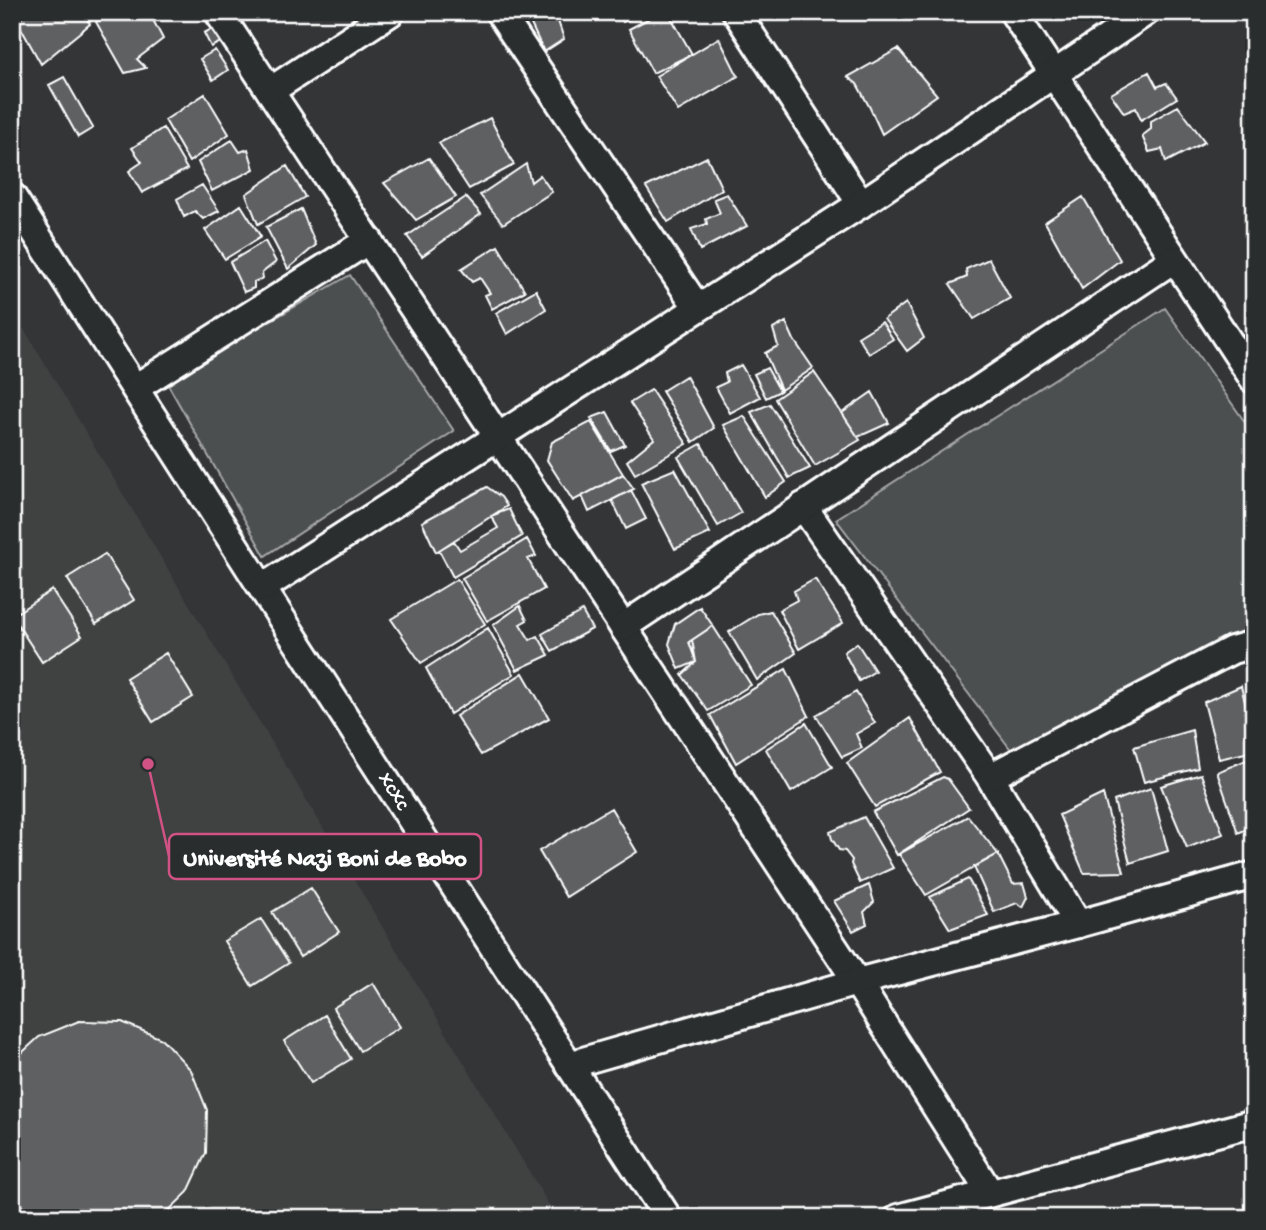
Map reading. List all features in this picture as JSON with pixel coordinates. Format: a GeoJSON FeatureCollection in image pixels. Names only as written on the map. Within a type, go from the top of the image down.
{"type":"FeatureCollection","features":[{"type":"Feature","properties":{"kind":"street"},"geometry":{"type":"LineString","coordinates":[[218,12],[857,982],[990,1193]]}},
{"type":"Feature","properties":{"kind":"street"},"geometry":{"type":"LineString","coordinates":[[270,90],[391,12]]}},
{"type":"Feature","properties":{"kind":"street"},"geometry":{"type":"LineString","coordinates":[[499,12],[697,307]]}},
{"type":"Feature","properties":{"kind":"street"},"geometry":{"type":"LineString","coordinates":[[736,12],[861,204]]}},
{"type":"Feature","properties":{"kind":"street"},"geometry":{"type":"LineString","coordinates":[[1013,12],[1254,380]]}},
{"type":"Feature","properties":{"kind":"street"},"geometry":{"type":"LineString","coordinates":[[262,588],[861,204],[1146,12]]}},
{"type":"Feature","properties":{"kind":"street","name":"xcxc"},"geometry":{"type":"LineString","coordinates":[[12,196],[668,1218]]}},
{"type":"Feature","properties":{"kind":"street"},"geometry":{"type":"LineString","coordinates":[[135,388],[369,240]]}},
{"type":"Feature","properties":{"kind":"street"},"geometry":{"type":"LineString","coordinates":[[623,627],[1174,259]]}},
{"type":"Feature","properties":{"kind":"street"},"geometry":{"type":"LineString","coordinates":[[803,506],[990,777],[1078,924]]}},
{"type":"Feature","properties":{"kind":"street"},"geometry":{"type":"LineString","coordinates":[[990,777],[1232,650],[1254,644]]}},
{"type":"Feature","properties":{"kind":"street"},"geometry":{"type":"LineString","coordinates":[[569,1065],[857,982],[1254,875]]}},
{"type":"Feature","properties":{"kind":"street"},"geometry":{"type":"LineString","coordinates":[[898,1218],[1254,1123]]}},
{"type":"Feature","properties":{"kind":"shaded area"},"geometry":{"type":"Polygon","coordinates":[[[350,275],[454,431],[265,556],[166,381],[350,275]]]}},
{"type":"Feature","properties":{"kind":"shaded area"},"geometry":{"type":"Polygon","coordinates":[[[1165,308],[1254,435],[1254,628],[1012,751],[836,519],[1165,308]]]}},
{"type":"Feature","properties":{"kind":"shaded area"},"geometry":{"type":"Polygon","coordinates":[[[12,309],[557,1218],[12,1218],[12,309]]]}},
{"type":"Feature","properties":{"kind":"building"},"geometry":{"type":"Polygon","coordinates":[[[30,12],[83,12],[90,24],[41,64],[17,21],[30,12]]]}},
{"type":"Feature","properties":{"kind":"building"},"geometry":{"type":"Polygon","coordinates":[[[114,12],[160,12],[152,18],[163,39],[137,59],[146,68],[125,73],[96,22],[114,12]]]}},
{"type":"Feature","properties":{"kind":"building"},"geometry":{"type":"Polygon","coordinates":[[[543,12],[555,12],[564,39],[544,52],[529,20],[543,12]]]}},
{"type":"Feature","properties":{"kind":"building"},"geometry":{"type":"Polygon","coordinates":[[[617,12],[644,12],[623,22],[617,12]]]}},
{"type":"Feature","properties":{"kind":"building"},"geometry":{"type":"Polygon","coordinates":[[[661,12],[668,12],[692,54],[653,73],[629,29],[661,12]]]}},
{"type":"Feature","properties":{"kind":"building"},"geometry":{"type":"Polygon","coordinates":[[[222,24],[229,38],[211,47],[204,33],[222,24]]]}},
{"type":"Feature","properties":{"kind":"building"},"geometry":{"type":"Polygon","coordinates":[[[719,38],[738,76],[678,111],[656,76],[719,38]]]}},
{"type":"Feature","properties":{"kind":"building"},"geometry":{"type":"Polygon","coordinates":[[[898,49],[937,95],[882,134],[857,84],[848,77],[898,49]]]}},
{"type":"Feature","properties":{"kind":"building"},"geometry":{"type":"Polygon","coordinates":[[[215,50],[228,70],[213,80],[200,59],[215,50]]]}},
{"type":"Feature","properties":{"kind":"building"},"geometry":{"type":"Polygon","coordinates":[[[1149,72],[1157,87],[1166,83],[1177,98],[1141,120],[1136,108],[1124,113],[1111,94],[1149,72]]]}},
{"type":"Feature","properties":{"kind":"building"},"geometry":{"type":"Polygon","coordinates":[[[64,77],[93,128],[78,137],[49,85],[64,77]]]}},
{"type":"Feature","properties":{"kind":"building"},"geometry":{"type":"Polygon","coordinates":[[[205,94],[229,134],[189,162],[165,120],[205,94]]]}},
{"type":"Feature","properties":{"kind":"building"},"geometry":{"type":"Polygon","coordinates":[[[1178,106],[1205,142],[1166,162],[1162,149],[1149,152],[1142,136],[1151,129],[1151,121],[1178,106]]]}},
{"type":"Feature","properties":{"kind":"building"},"geometry":{"type":"Polygon","coordinates":[[[490,118],[514,165],[469,189],[439,143],[490,118]]]}},
{"type":"Feature","properties":{"kind":"building"},"geometry":{"type":"Polygon","coordinates":[[[163,128],[187,169],[142,193],[129,171],[142,162],[132,148],[163,128]]]}},
{"type":"Feature","properties":{"kind":"building"},"geometry":{"type":"Polygon","coordinates":[[[232,140],[240,152],[248,149],[254,169],[212,191],[198,162],[232,140]]]}},
{"type":"Feature","properties":{"kind":"building"},"geometry":{"type":"Polygon","coordinates":[[[707,157],[722,189],[668,222],[646,187],[707,157]]]}},
{"type":"Feature","properties":{"kind":"building"},"geometry":{"type":"Polygon","coordinates":[[[429,158],[456,197],[416,220],[384,183],[429,158]]]}},
{"type":"Feature","properties":{"kind":"building"},"geometry":{"type":"Polygon","coordinates":[[[526,164],[531,182],[540,175],[552,192],[503,224],[480,195],[526,164]]]}},
{"type":"Feature","properties":{"kind":"building"},"geometry":{"type":"Polygon","coordinates":[[[287,166],[305,197],[258,224],[246,194],[287,166]]]}},
{"type":"Feature","properties":{"kind":"building"},"geometry":{"type":"Polygon","coordinates":[[[202,185],[219,211],[203,219],[195,211],[184,217],[177,199],[202,185]]]}},
{"type":"Feature","properties":{"kind":"building"},"geometry":{"type":"Polygon","coordinates":[[[727,194],[747,226],[700,250],[691,229],[707,224],[706,219],[720,213],[714,199],[727,194]]]}},
{"type":"Feature","properties":{"kind":"building"},"geometry":{"type":"Polygon","coordinates":[[[466,197],[481,214],[422,256],[407,236],[466,197]]]}},
{"type":"Feature","properties":{"kind":"building"},"geometry":{"type":"Polygon","coordinates":[[[1083,197],[1120,260],[1082,289],[1045,222],[1083,197]]]}},
{"type":"Feature","properties":{"kind":"building"},"geometry":{"type":"Polygon","coordinates":[[[241,205],[261,237],[225,259],[205,230],[241,205]]]}},
{"type":"Feature","properties":{"kind":"building"},"geometry":{"type":"Polygon","coordinates":[[[301,209],[316,245],[288,269],[266,227],[301,209]]]}},
{"type":"Feature","properties":{"kind":"building"},"geometry":{"type":"Polygon","coordinates":[[[265,241],[276,262],[262,273],[263,278],[254,282],[254,288],[244,292],[230,262],[265,241]]]}},
{"type":"Feature","properties":{"kind":"building"},"geometry":{"type":"Polygon","coordinates":[[[498,246],[525,291],[492,309],[485,295],[490,293],[480,278],[472,282],[461,269],[498,246]]]}},
{"type":"Feature","properties":{"kind":"building"},"geometry":{"type":"Polygon","coordinates":[[[989,259],[1010,298],[974,319],[950,284],[967,277],[966,269],[989,259]]]}},
{"type":"Feature","properties":{"kind":"building"},"geometry":{"type":"Polygon","coordinates":[[[536,290],[546,309],[507,334],[496,313],[536,290]]]}},
{"type":"Feature","properties":{"kind":"building"},"geometry":{"type":"Polygon","coordinates":[[[906,303],[924,338],[907,351],[884,319],[906,303]]]}},
{"type":"Feature","properties":{"kind":"building"},"geometry":{"type":"Polygon","coordinates":[[[786,322],[794,340],[813,368],[781,390],[765,353],[778,346],[773,329],[786,322]]]}},
{"type":"Feature","properties":{"kind":"building"},"geometry":{"type":"Polygon","coordinates":[[[882,322],[893,339],[869,354],[858,337],[882,322]]]}},
{"type":"Feature","properties":{"kind":"building"},"geometry":{"type":"Polygon","coordinates":[[[741,365],[760,397],[730,413],[716,387],[727,382],[725,373],[741,365]]]}},
{"type":"Feature","properties":{"kind":"building"},"geometry":{"type":"Polygon","coordinates":[[[767,368],[780,391],[766,398],[754,374],[767,368]]]}},
{"type":"Feature","properties":{"kind":"building"},"geometry":{"type":"Polygon","coordinates":[[[814,372],[860,440],[815,466],[775,399],[814,372]]]}},
{"type":"Feature","properties":{"kind":"building"},"geometry":{"type":"Polygon","coordinates":[[[686,376],[714,428],[693,442],[662,391],[686,376]]]}},
{"type":"Feature","properties":{"kind":"building"},"geometry":{"type":"Polygon","coordinates":[[[651,390],[687,444],[635,474],[627,461],[654,439],[630,403],[651,390]]]}},
{"type":"Feature","properties":{"kind":"building"},"geometry":{"type":"Polygon","coordinates":[[[872,392],[889,423],[858,437],[842,413],[872,392]]]}},
{"type":"Feature","properties":{"kind":"building"},"geometry":{"type":"Polygon","coordinates":[[[770,404],[810,468],[789,478],[751,412],[770,404]]]}},
{"type":"Feature","properties":{"kind":"building"},"geometry":{"type":"Polygon","coordinates":[[[607,412],[625,445],[611,451],[591,418],[607,412]]]}},
{"type":"Feature","properties":{"kind":"building"},"geometry":{"type":"Polygon","coordinates":[[[744,416],[786,482],[765,497],[723,425],[744,416]]]}},
{"type":"Feature","properties":{"kind":"building"},"geometry":{"type":"Polygon","coordinates":[[[591,422],[623,474],[573,501],[547,460],[552,442],[591,422]]]}},
{"type":"Feature","properties":{"kind":"building"},"geometry":{"type":"Polygon","coordinates":[[[701,444],[741,513],[718,526],[678,457],[701,444]]]}},
{"type":"Feature","properties":{"kind":"building"},"geometry":{"type":"Polygon","coordinates":[[[675,469],[710,533],[675,549],[641,483],[675,469]]]}},
{"type":"Feature","properties":{"kind":"building"},"geometry":{"type":"Polygon","coordinates":[[[623,474],[634,489],[589,512],[582,496],[623,474]]]}},
{"type":"Feature","properties":{"kind":"building"},"geometry":{"type":"Polygon","coordinates":[[[487,487],[501,497],[507,506],[436,552],[422,522],[487,487]]]}},
{"type":"Feature","properties":{"kind":"building"},"geometry":{"type":"Polygon","coordinates":[[[631,490],[646,519],[626,529],[612,500],[631,490]]]}},
{"type":"Feature","properties":{"kind":"building"},"geometry":{"type":"Polygon","coordinates":[[[509,509],[522,536],[453,577],[439,550],[454,541],[460,550],[498,528],[491,516],[509,509]]]}},
{"type":"Feature","properties":{"kind":"building"},"geometry":{"type":"Polygon","coordinates":[[[527,539],[536,556],[528,559],[544,589],[487,621],[462,578],[527,539]]]}},
{"type":"Feature","properties":{"kind":"building"},"geometry":{"type":"Polygon","coordinates":[[[105,554],[134,600],[96,624],[67,578],[105,554]]]}},
{"type":"Feature","properties":{"kind":"building"},"geometry":{"type":"Polygon","coordinates":[[[457,579],[485,624],[421,663],[391,619],[457,579]]]}},
{"type":"Feature","properties":{"kind":"building"},"geometry":{"type":"Polygon","coordinates":[[[815,579],[843,623],[799,649],[779,610],[797,600],[794,591],[815,579]]]}},
{"type":"Feature","properties":{"kind":"building"},"geometry":{"type":"Polygon","coordinates":[[[52,590],[82,636],[42,662],[12,616],[52,590]]]}},
{"type":"Feature","properties":{"kind":"building"},"geometry":{"type":"Polygon","coordinates":[[[520,606],[527,620],[520,624],[530,640],[538,636],[549,655],[517,670],[493,625],[520,606]]]}},
{"type":"Feature","properties":{"kind":"building"},"geometry":{"type":"Polygon","coordinates":[[[700,607],[713,626],[689,642],[696,662],[679,669],[669,644],[675,624],[700,607]]]}},
{"type":"Feature","properties":{"kind":"building"},"geometry":{"type":"Polygon","coordinates":[[[582,611],[592,629],[552,651],[542,634],[582,611]]]}},
{"type":"Feature","properties":{"kind":"building"},"geometry":{"type":"Polygon","coordinates":[[[771,611],[796,653],[757,680],[729,632],[758,614],[771,611]]]}},
{"type":"Feature","properties":{"kind":"building"},"geometry":{"type":"Polygon","coordinates":[[[713,626],[751,685],[708,711],[682,675],[696,662],[692,640],[713,626]]]}},
{"type":"Feature","properties":{"kind":"building"},"geometry":{"type":"Polygon","coordinates":[[[488,628],[514,674],[450,714],[426,668],[488,628]]]}},
{"type":"Feature","properties":{"kind":"building"},"geometry":{"type":"Polygon","coordinates":[[[857,643],[875,671],[859,681],[844,652],[857,643]]]}},
{"type":"Feature","properties":{"kind":"building"},"geometry":{"type":"Polygon","coordinates":[[[166,653],[193,697],[153,722],[126,678],[166,653]]]}},
{"type":"Feature","properties":{"kind":"building"},"geometry":{"type":"Polygon","coordinates":[[[786,669],[809,716],[736,763],[710,715],[786,669]]]}},
{"type":"Feature","properties":{"kind":"building"},"geometry":{"type":"Polygon","coordinates":[[[523,673],[549,718],[481,755],[456,716],[523,673]]]}},
{"type":"Feature","properties":{"kind":"building"},"geometry":{"type":"Polygon","coordinates":[[[1241,686],[1254,738],[1254,751],[1219,759],[1204,702],[1241,686]]]}},
{"type":"Feature","properties":{"kind":"building"},"geometry":{"type":"Polygon","coordinates":[[[856,692],[875,723],[856,734],[862,748],[842,757],[816,715],[856,692]]]}},
{"type":"Feature","properties":{"kind":"building"},"geometry":{"type":"Polygon","coordinates":[[[910,718],[940,772],[875,807],[847,763],[910,718]]]}},
{"type":"Feature","properties":{"kind":"building"},"geometry":{"type":"Polygon","coordinates":[[[806,723],[832,767],[791,792],[766,749],[806,723]]]}},
{"type":"Feature","properties":{"kind":"building"},"geometry":{"type":"Polygon","coordinates":[[[1192,730],[1198,768],[1144,782],[1134,747],[1192,730]]]}},
{"type":"Feature","properties":{"kind":"building"},"geometry":{"type":"Polygon","coordinates":[[[1254,757],[1254,826],[1238,833],[1217,772],[1254,757]]]}},
{"type":"Feature","properties":{"kind":"building"},"geometry":{"type":"Polygon","coordinates":[[[1201,774],[1223,834],[1187,848],[1161,786],[1201,774]]]}},
{"type":"Feature","properties":{"kind":"building"},"geometry":{"type":"Polygon","coordinates":[[[943,777],[948,779],[969,808],[897,855],[873,812],[943,777]]]}},
{"type":"Feature","properties":{"kind":"building"},"geometry":{"type":"Polygon","coordinates":[[[1151,788],[1168,851],[1130,863],[1114,801],[1151,788]]]}},
{"type":"Feature","properties":{"kind":"building"},"geometry":{"type":"Polygon","coordinates":[[[1103,794],[1124,872],[1084,873],[1059,815],[1103,794]]]}},
{"type":"Feature","properties":{"kind":"building"},"geometry":{"type":"Polygon","coordinates":[[[611,808],[637,852],[566,897],[539,851],[611,808]]]}},
{"type":"Feature","properties":{"kind":"building"},"geometry":{"type":"Polygon","coordinates":[[[968,816],[998,854],[926,895],[899,854],[968,816]]]}},
{"type":"Feature","properties":{"kind":"building"},"geometry":{"type":"Polygon","coordinates":[[[864,817],[893,868],[860,883],[851,864],[852,860],[845,851],[839,850],[830,832],[864,817]]]}},
{"type":"Feature","properties":{"kind":"building"},"geometry":{"type":"Polygon","coordinates":[[[998,854],[1013,884],[1024,883],[1028,897],[1023,907],[1017,903],[994,912],[974,867],[998,854]]]}},
{"type":"Feature","properties":{"kind":"building"},"geometry":{"type":"Polygon","coordinates":[[[968,879],[988,915],[950,929],[930,897],[968,879]]]}},
{"type":"Feature","properties":{"kind":"building"},"geometry":{"type":"Polygon","coordinates":[[[869,885],[874,902],[864,912],[867,924],[853,931],[834,901],[869,885]]]}},
{"type":"Feature","properties":{"kind":"building"},"geometry":{"type":"Polygon","coordinates":[[[311,888],[339,932],[300,957],[272,912],[311,888]]]}},
{"type":"Feature","properties":{"kind":"building"},"geometry":{"type":"Polygon","coordinates":[[[261,919],[289,963],[252,986],[224,941],[261,919]]]}},
{"type":"Feature","properties":{"kind":"building"},"geometry":{"type":"Polygon","coordinates":[[[373,983],[400,1027],[360,1051],[333,1008],[373,983]]]}},
{"type":"Feature","properties":{"kind":"building"},"geometry":{"type":"Polygon","coordinates":[[[325,1015],[351,1059],[311,1083],[284,1041],[325,1015]]]}},
{"type":"Feature","properties":{"kind":"building"},"geometry":{"type":"Polygon","coordinates":[[[79,1021],[122,1022],[162,1039],[191,1070],[207,1110],[206,1153],[188,1192],[161,1218],[33,1218],[12,1196],[12,1062],[39,1037],[79,1021]]]}},
{"type":"Feature","properties":{"kind":"place","name":"Université Nazi Boni de Bobo"},"geometry":{"type":"Point","coordinates":[148,764]}}]}
